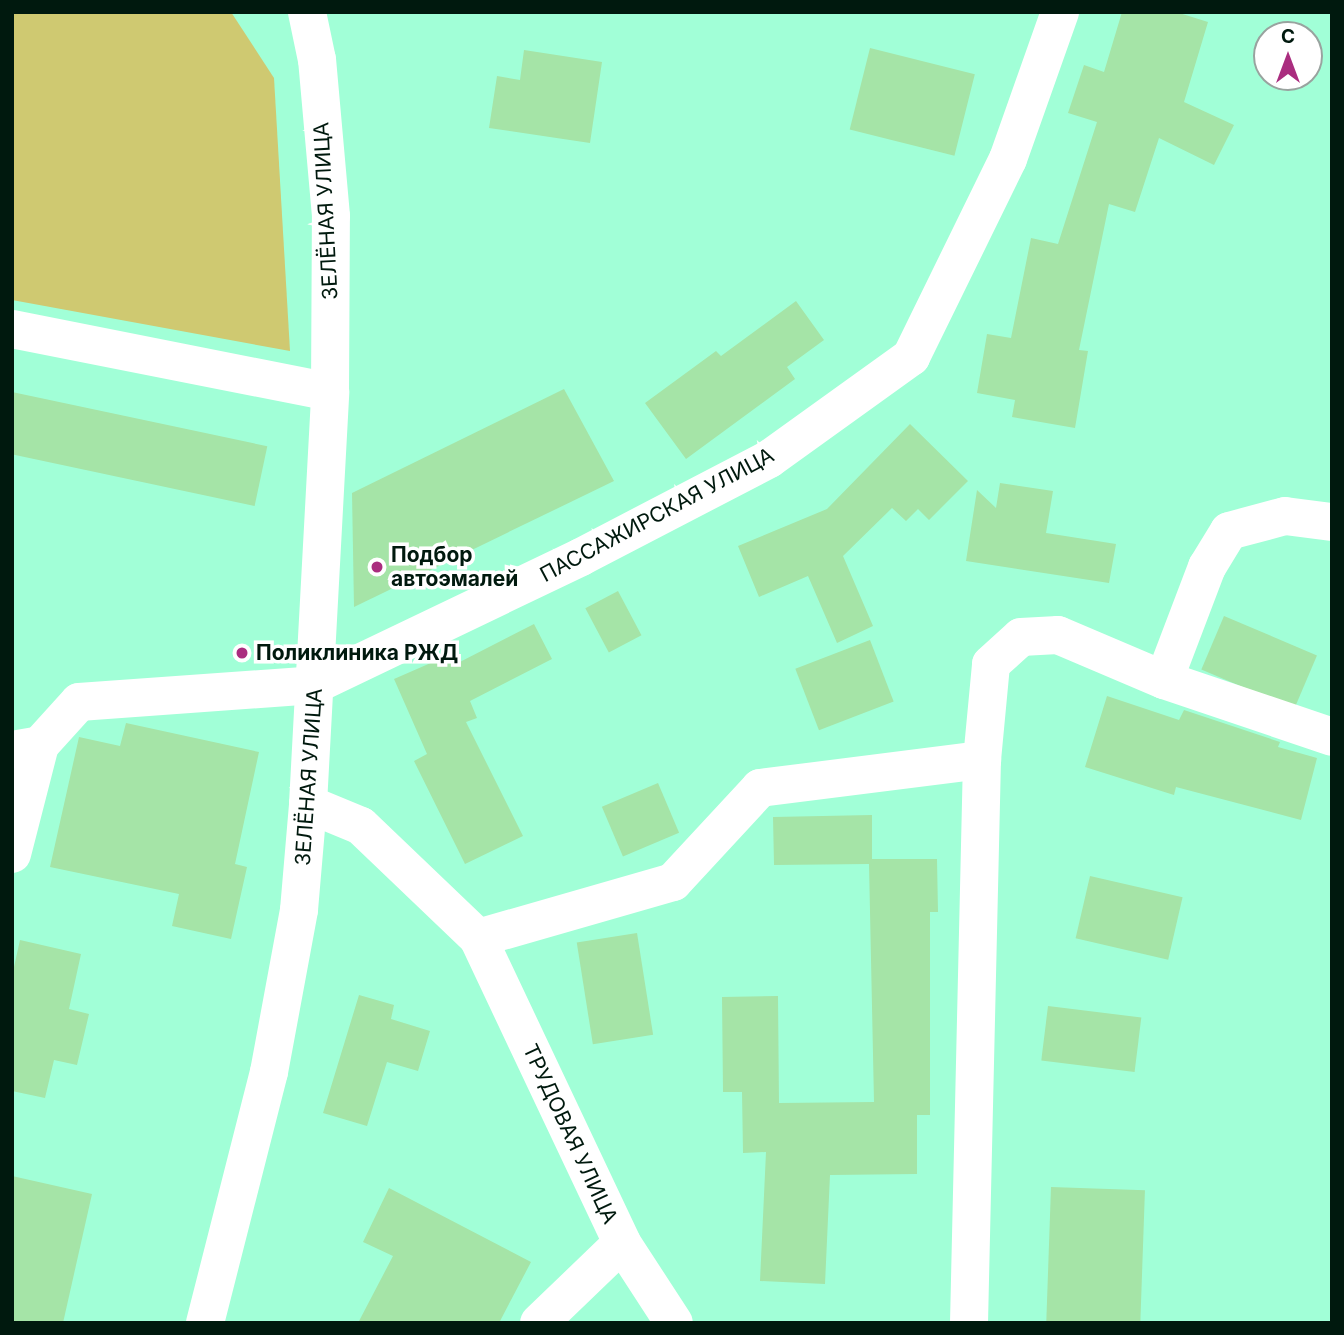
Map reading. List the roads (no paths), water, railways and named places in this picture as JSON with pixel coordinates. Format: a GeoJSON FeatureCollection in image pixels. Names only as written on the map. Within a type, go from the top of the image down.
{"type":"FeatureCollection","features":[{"type":"Feature","properties":{"kind":"street","name":"ЗЕЛЁНАЯ УЛИЦА"},"geometry":{"type":"LineString","coordinates":[[205,1323],[269,1072],[299,910],[308,804],[330,392],[331,216],[317,60],[307,12]]}},
{"type":"Feature","properties":{"kind":"street","name":"ПАССАЖИРСКАЯ УЛИЦА"},"geometry":{"type":"LineString","coordinates":[[314,685],[581,557],[769,459],[911,357],[1008,159],[1060,12]]}},
{"type":"Feature","properties":{"kind":"street"},"geometry":{"type":"LineString","coordinates":[[12,329],[330,392]]}},
{"type":"Feature","properties":{"kind":"street"},"geometry":{"type":"LineString","coordinates":[[1164,680],[1208,567],[1229,531],[1284,516],[1332,522]]}},
{"type":"Feature","properties":{"kind":"street"},"geometry":{"type":"LineString","coordinates":[[970,1323],[982,760],[991,664],[1021,637],[1058,635],[1164,680],[1332,737]]}},
{"type":"Feature","properties":{"kind":"street"},"geometry":{"type":"LineString","coordinates":[[12,854],[26,747],[79,702],[314,685]]}},
{"type":"Feature","properties":{"kind":"street"},"geometry":{"type":"LineString","coordinates":[[308,804],[361,826],[478,938],[673,882],[760,788],[982,760]]}},
{"type":"Feature","properties":{"kind":"street","name":"ТРУДОВАЯ УЛИЦА"},"geometry":{"type":"LineString","coordinates":[[478,938],[622,1243],[674,1323]]}},
{"type":"Feature","properties":{"kind":"street"},"geometry":{"type":"LineString","coordinates":[[538,1323],[622,1243]]}},
{"type":"Feature","properties":{"kind":"place","name":"Подбор автоэмалей"},"geometry":{"type":"Point","coordinates":[377,567]}},
{"type":"Feature","properties":{"kind":"place","name":"Поликлиника РЖД"},"geometry":{"type":"Point","coordinates":[242,653]}}]}
